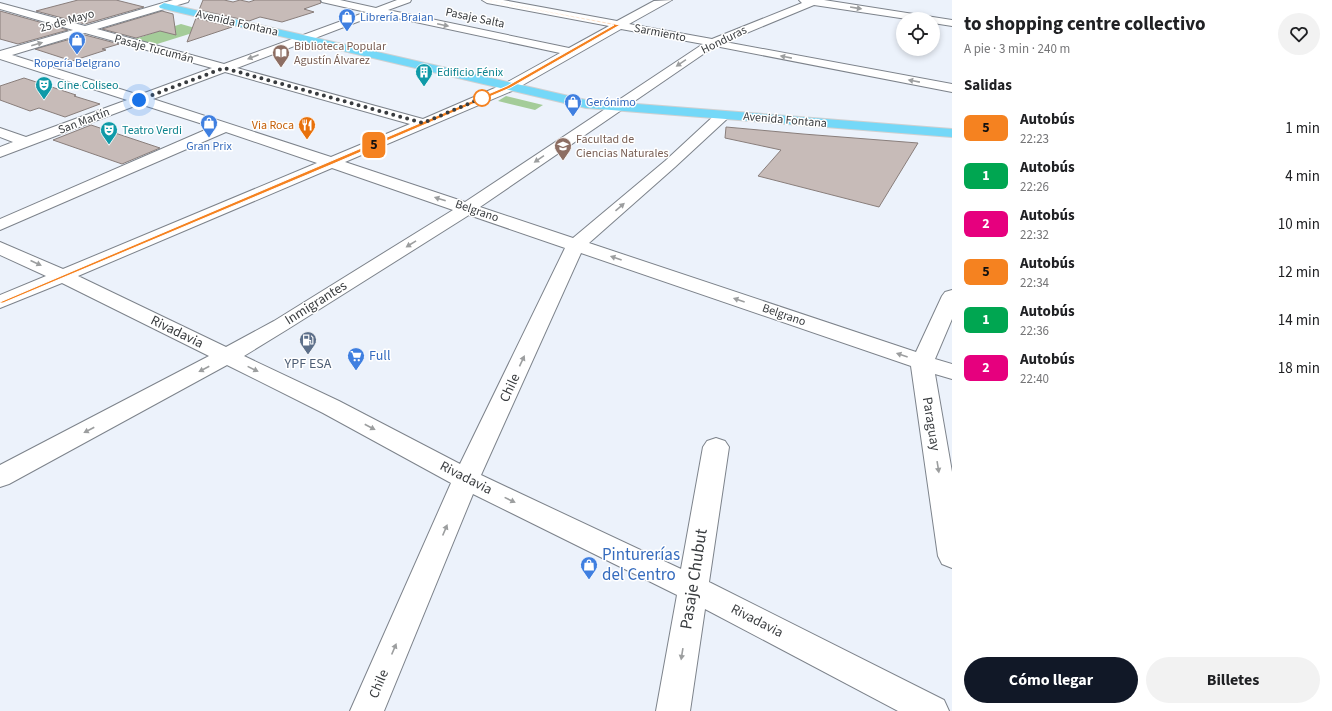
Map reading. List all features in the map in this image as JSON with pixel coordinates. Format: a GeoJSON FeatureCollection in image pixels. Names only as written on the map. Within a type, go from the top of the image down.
{"type":"FeatureCollection","features":[{"type":"Feature","properties":{"kind":"main road","name":"Avenida Fontana"},"geometry":{"type":"LineString","coordinates":[[172,2],[513,84],[586,104],[952,134]]}},
{"type":"Feature","properties":{"kind":"street","name":"Pasaje Salta"},"geometry":{"type":"LineString","coordinates":[[326,0],[572,52]]}},
{"type":"Feature","properties":{"kind":"street","name":"San Martín"},"geometry":{"type":"LineString","coordinates":[[0,152],[406,0]]}},
{"type":"Feature","properties":{"kind":"street","name":"Sarmiento"},"geometry":{"type":"LineString","coordinates":[[487,0],[952,88]]}},
{"type":"Feature","properties":{"kind":"street"},"geometry":{"type":"LineString","coordinates":[[643,0],[663,1]]}},
{"type":"Feature","properties":{"kind":"street"},"geometry":{"type":"LineString","coordinates":[[812,0],[896,14]]}},
{"type":"Feature","properties":{"kind":"street","name":"Honduras"},"geometry":{"type":"LineString","coordinates":[[618,106],[712,43],[812,0]]}},
{"type":"Feature","properties":{"kind":"street","name":"Avenida Fontana"},"geometry":{"type":"LineString","coordinates":[[143,1],[172,2]]}},
{"type":"Feature","properties":{"kind":"street"},"geometry":{"type":"LineString","coordinates":[[0,302],[331,163],[513,84],[663,1]]}},
{"type":"Feature","properties":{"kind":"street","name":"25 de Mayo"},"geometry":{"type":"LineString","coordinates":[[0,55],[172,2]]}},
{"type":"Feature","properties":{"kind":"street","name":"Pasaje Tucumán"},"geometry":{"type":"LineString","coordinates":[[0,6],[423,123]]}},
{"type":"Feature","properties":{"kind":"street"},"geometry":{"type":"LineString","coordinates":[[940,21],[952,23]]}},
{"type":"Feature","properties":{"kind":"street","name":"Belgrano"},"geometry":{"type":"LineString","coordinates":[[0,55],[225,127],[952,372]]}},
{"type":"Feature","properties":{"kind":"street","name":"Inmigrantes"},"geometry":{"type":"LineString","coordinates":[[0,477],[227,356],[281,325],[468,208],[618,106]]}},
{"type":"Feature","properties":{"kind":"street","name":"Chile"},"geometry":{"type":"LineString","coordinates":[[367,711],[466,479],[576,245],[670,164],[723,115]]}},
{"type":"Feature","properties":{"kind":"street"},"geometry":{"type":"LineString","coordinates":[[0,225],[225,127]]}},
{"type":"Feature","properties":{"kind":"street"},"geometry":{"type":"LineString","coordinates":[[0,132],[26,142]]}},
{"type":"Feature","properties":{"kind":"street","name":"Rivadavia"},"geometry":{"type":"LineString","coordinates":[[0,248],[63,276],[331,406],[466,479],[692,588],[932,711]]}},
{"type":"Feature","properties":{"kind":"street"},"geometry":{"type":"LineString","coordinates":[[922,362],[952,296]]}},
{"type":"Feature","properties":{"kind":"street","name":"Paraguay"},"geometry":{"type":"LineString","coordinates":[[922,362],[952,556]]}},
{"type":"Feature","properties":{"kind":"street","name":"Pasaje Chubut"},"geometry":{"type":"LineString","coordinates":[[673,711],[716,447]]}},
{"type":"Feature","properties":{"kind":"green space"},"geometry":{"type":"Polygon","coordinates":[[[181,24],[202,30],[154,45],[132,40],[181,24]]]}},
{"type":"Feature","properties":{"kind":"green space"},"geometry":{"type":"Polygon","coordinates":[[[506,96],[543,105],[535,110],[498,101],[506,96]]]}},
{"type":"Feature","properties":{"kind":"building"},"geometry":{"type":"Polygon","coordinates":[[[78,0],[116,0],[144,7],[85,24],[36,11],[78,0]]]}},
{"type":"Feature","properties":{"kind":"building"},"geometry":{"type":"Polygon","coordinates":[[[203,0],[224,0],[233,2],[240,0],[249,2],[255,0],[320,0],[321,3],[304,9],[314,12],[282,22],[260,17],[249,21],[199,10],[203,0]]]}},
{"type":"Feature","properties":{"kind":"building"},"geometry":{"type":"Polygon","coordinates":[[[0,11],[68,30],[18,44],[0,39],[0,11]]]}},
{"type":"Feature","properties":{"kind":"building"},"geometry":{"type":"Polygon","coordinates":[[[162,11],[173,14],[176,35],[160,31],[136,38],[102,29],[162,11]]]}},
{"type":"Feature","properties":{"kind":"building"},"geometry":{"type":"Polygon","coordinates":[[[196,18],[232,27],[187,42],[196,18]]]}},
{"type":"Feature","properties":{"kind":"building"},"geometry":{"type":"Polygon","coordinates":[[[85,35],[119,44],[102,49],[106,50],[72,61],[35,49],[85,35]]]}},
{"type":"Feature","properties":{"kind":"building"},"geometry":{"type":"Polygon","coordinates":[[[24,78],[100,104],[65,117],[39,108],[30,111],[0,100],[0,86],[24,78]]]}},
{"type":"Feature","properties":{"kind":"building","name":"Teatro Verdi"},"geometry":{"type":"Polygon","coordinates":[[[91,125],[160,148],[122,164],[53,140],[91,125]]]}},
{"type":"Feature","properties":{"kind":"building"},"geometry":{"type":"Polygon","coordinates":[[[726,127],[918,143],[879,207],[758,176],[781,150],[725,138],[726,127]]]}},
{"type":"Feature","properties":{"kind":"bus line","name":"5"},"geometry":{"type":"LineString","coordinates":[[0,302],[509,87],[618,25],[487,0]]}},
{"type":"Feature","properties":{"kind":"place","name":"Librería Braian"},"geometry":{"type":"Point","coordinates":[347,32]}},
{"type":"Feature","properties":{"kind":"place","name":"Ropería Belgrano"},"geometry":{"type":"Point","coordinates":[77,55]}},
{"type":"Feature","properties":{"kind":"place","name":"Biblioteca Popular Agustín Álvarez"},"geometry":{"type":"Point","coordinates":[281,68]}},
{"type":"Feature","properties":{"kind":"place","name":"Edificio Fénix"},"geometry":{"type":"Point","coordinates":[424,87]}},
{"type":"Feature","properties":{"kind":"place","name":"Cine Coliseo"},"geometry":{"type":"Point","coordinates":[44,100]}},
{"type":"Feature","properties":{"kind":"place","name":"Gerónimo"},"geometry":{"type":"Point","coordinates":[573,117]}},
{"type":"Feature","properties":{"kind":"place","name":"Gran Prix"},"geometry":{"type":"Point","coordinates":[209,138]}},
{"type":"Feature","properties":{"kind":"place","name":"Via Roca"},"geometry":{"type":"Point","coordinates":[307,140]}},
{"type":"Feature","properties":{"kind":"place","name":"Teatro Verdi"},"geometry":{"type":"Point","coordinates":[109,145]}},
{"type":"Feature","properties":{"kind":"place","name":"Facultad de Ciencias Naturales"},"geometry":{"type":"Point","coordinates":[563,161]}},
{"type":"Feature","properties":{"kind":"place","name":"YPF ESA"},"geometry":{"type":"Point","coordinates":[308,355]}},
{"type":"Feature","properties":{"kind":"place","name":"Full"},"geometry":{"type":"Point","coordinates":[356,371]}},
{"type":"Feature","properties":{"kind":"place","name":"Pinturerías del Centro"},"geometry":{"type":"Point","coordinates":[589,580]}},
{"type":"Feature","properties":{"kind":"route"},"geometry":{"type":"LineString","coordinates":[[139,100],[224,68],[423,123],[482,98]]}}]}
